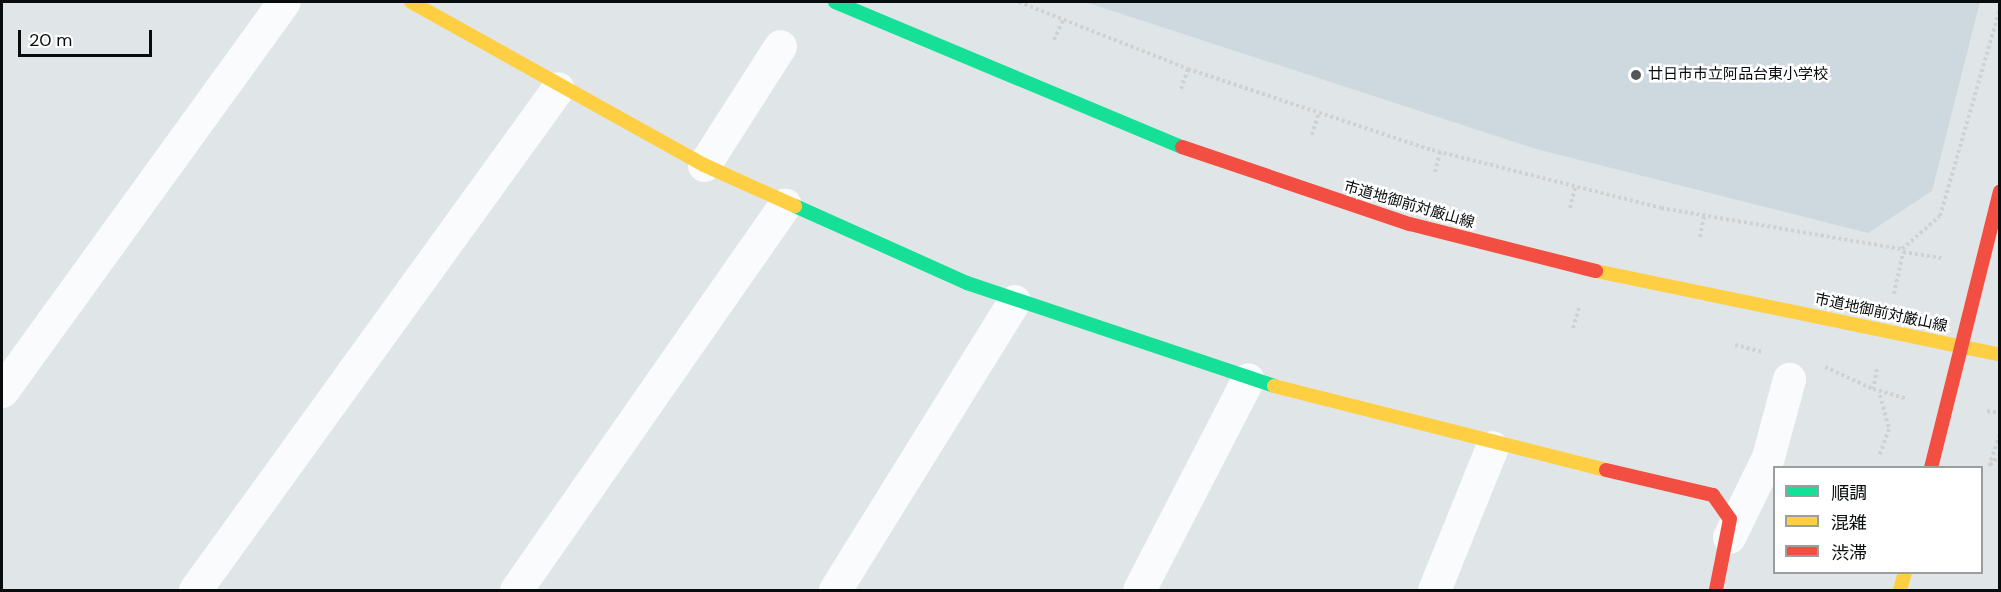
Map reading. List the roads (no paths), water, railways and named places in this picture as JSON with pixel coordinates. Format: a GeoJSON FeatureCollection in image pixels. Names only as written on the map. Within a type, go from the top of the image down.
{"type":"FeatureCollection","features":[{"type":"Feature","properties":{"kind":"street"},"geometry":{"type":"LineString","coordinates":[[2,391],[284,2]]}},
{"type":"Feature","properties":{"kind":"street"},"geometry":{"type":"LineString","coordinates":[[411,2],[558,88],[704,165],[785,204],[1014,301],[1248,380],[1492,447],[1713,495],[1730,519],[1729,537],[1716,591]]}},
{"type":"Feature","properties":{"kind":"street","name":"市道地御前対厳山線"},"geometry":{"type":"LineString","coordinates":[[835,2],[1067,105],[1400,220],[1635,281],[2000,355]]}},
{"type":"Feature","properties":{"kind":"street"},"geometry":{"type":"LineString","coordinates":[[704,165],[780,46]]}},
{"type":"Feature","properties":{"kind":"street"},"geometry":{"type":"LineString","coordinates":[[195,591],[558,88]]}},
{"type":"Feature","properties":{"kind":"street"},"geometry":{"type":"LineString","coordinates":[[1931,466],[2000,191]]}},
{"type":"Feature","properties":{"kind":"street"},"geometry":{"type":"LineString","coordinates":[[516,591],[785,204]]}},
{"type":"Feature","properties":{"kind":"street"},"geometry":{"type":"LineString","coordinates":[[835,591],[1014,301]]}},
{"type":"Feature","properties":{"kind":"street"},"geometry":{"type":"LineString","coordinates":[[1729,537],[1768,457],[1792,366]]}},
{"type":"Feature","properties":{"kind":"street"},"geometry":{"type":"LineString","coordinates":[[1139,591],[1248,380]]}},
{"type":"Feature","properties":{"kind":"street"},"geometry":{"type":"LineString","coordinates":[[1434,591],[1492,447]]}},
{"type":"Feature","properties":{"kind":"street"},"geometry":{"type":"LineString","coordinates":[[1900,591],[1905,574]]}},
{"type":"Feature","properties":{"kind":"place","name":"廿日市市立阿品台東小学校"},"geometry":{"type":"Point","coordinates":[1636,75]}}]}
